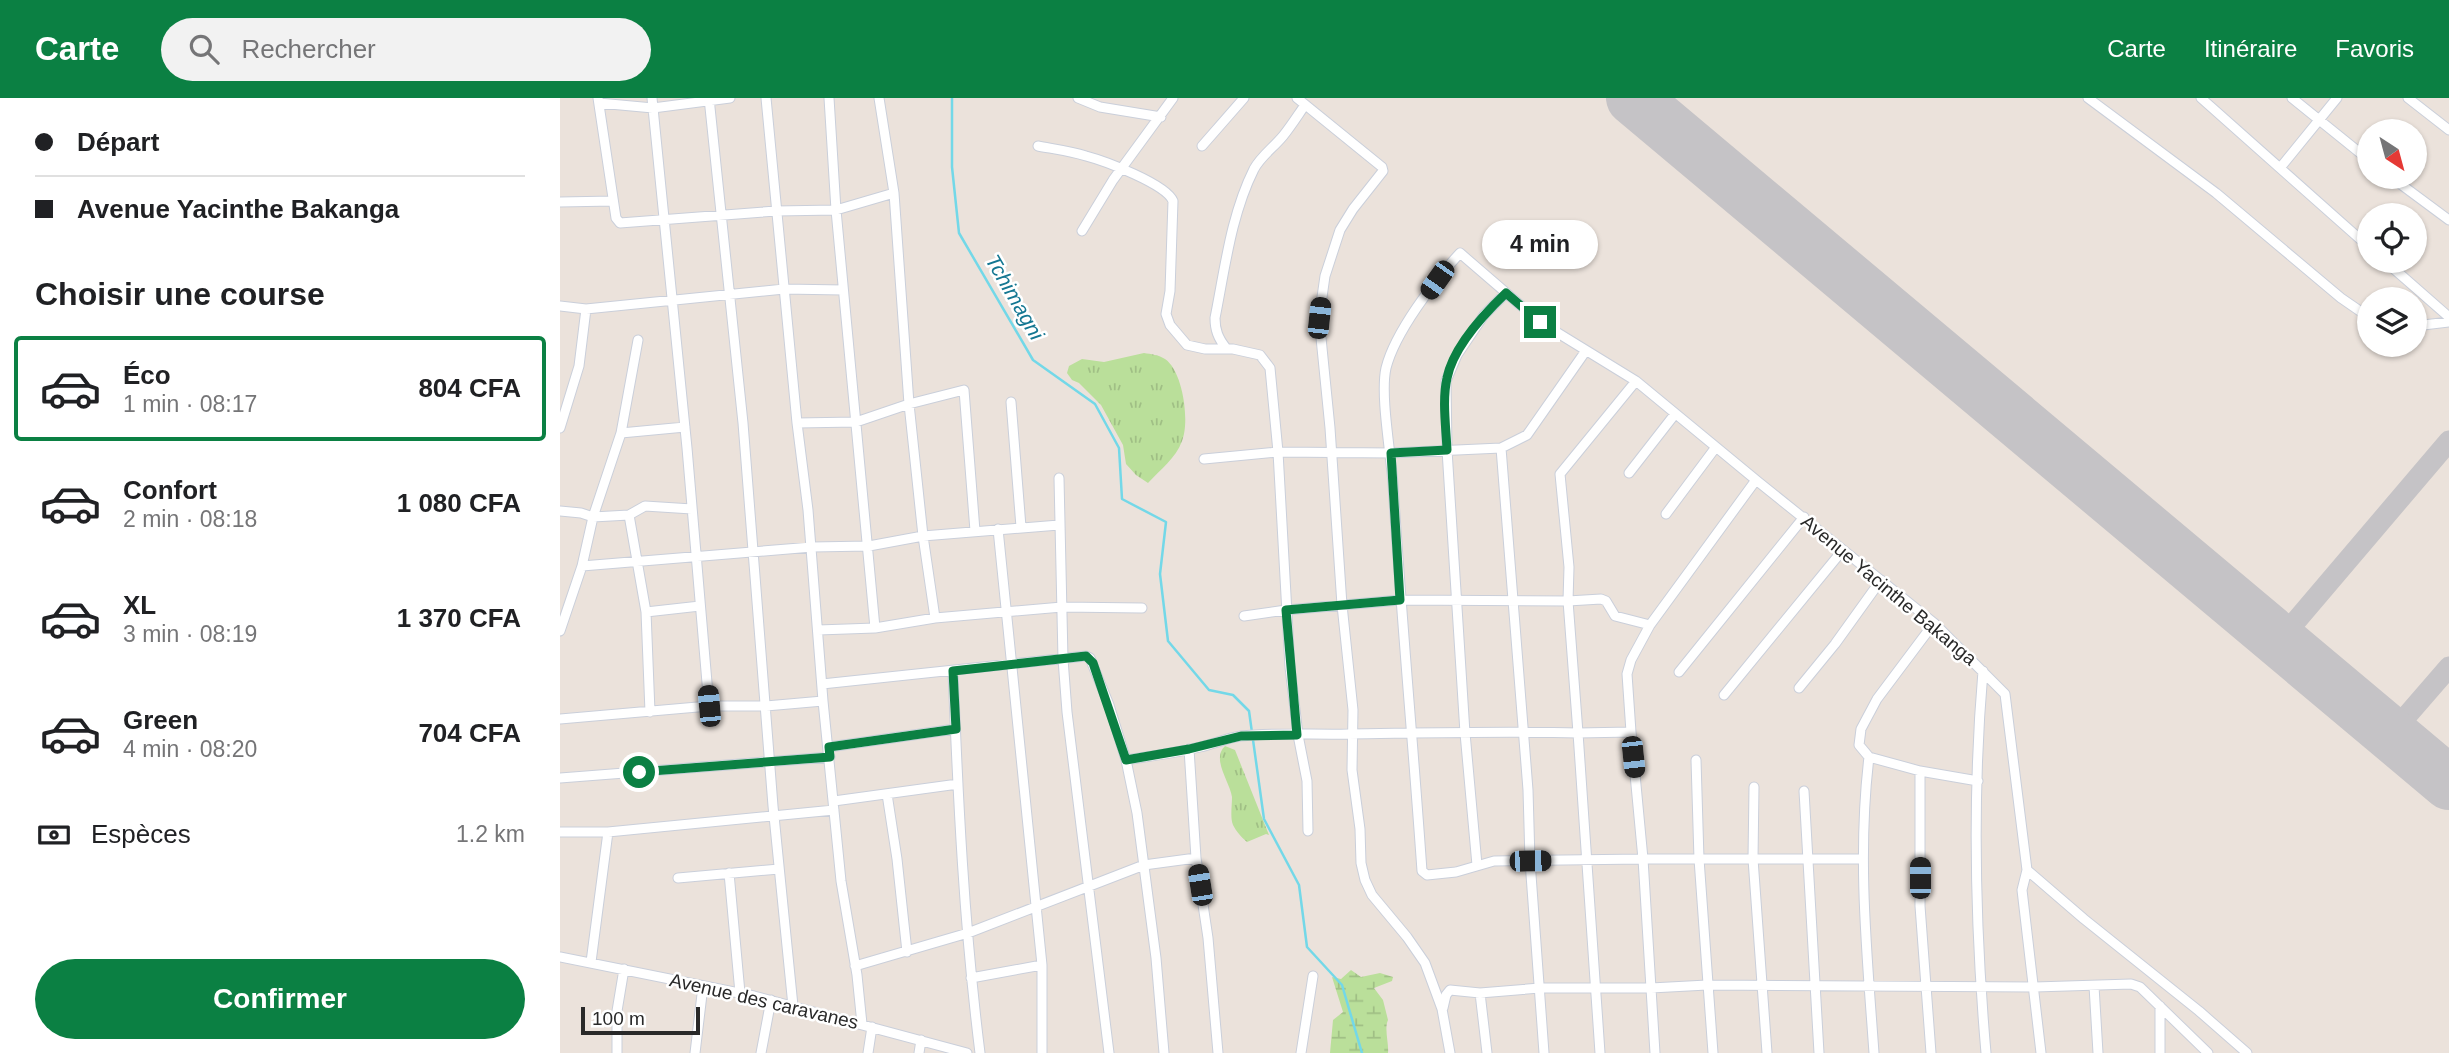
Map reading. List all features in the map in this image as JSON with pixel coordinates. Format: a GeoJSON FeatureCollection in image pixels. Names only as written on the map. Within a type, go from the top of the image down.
{"type":"FeatureCollection","features":[{"type":"Feature","properties":{"kind":"street"},"geometry":{"type":"LineString","coordinates":[[730,98],[652,103],[598,101],[617,222],[664,221],[776,211],[836,210],[894,193]]}},
{"type":"Feature","properties":{"kind":"street"},"geometry":{"type":"LineString","coordinates":[[766,98],[841,881],[862,1024]]}},
{"type":"Feature","properties":{"kind":"street"},"geometry":{"type":"LineString","coordinates":[[830,98],[836,210],[875,628]]}},
{"type":"Feature","properties":{"kind":"street"},"geometry":{"type":"LineString","coordinates":[[879,98],[894,193],[909,404],[935,618]]}},
{"type":"Feature","properties":{"kind":"street"},"geometry":{"type":"LineString","coordinates":[[1078,98],[1100,107],[1161,117]]}},
{"type":"Feature","properties":{"kind":"street"},"geometry":{"type":"LineString","coordinates":[[1082,231],[1121,169],[1173,98]]}},
{"type":"Feature","properties":{"kind":"street"},"geometry":{"type":"LineString","coordinates":[[1202,146],[1244,98]]}},
{"type":"Feature","properties":{"kind":"street"},"geometry":{"type":"LineString","coordinates":[[1297,98],[1382,167],[1383,171],[1340,229],[1331,253],[1319,318],[1353,710],[1351,734],[1361,863],[1372,895],[1408,937],[1424,963],[1442,1009],[1450,1053]]}},
{"type":"Feature","properties":{"kind":"street"},"geometry":{"type":"LineString","coordinates":[[2088,98],[2216,193],[2357,309]]}},
{"type":"Feature","properties":{"kind":"street"},"geometry":{"type":"LineString","coordinates":[[2202,98],[2357,236]]}},
{"type":"Feature","properties":{"kind":"street"},"geometry":{"type":"LineString","coordinates":[[2292,98],[2357,151]]}},
{"type":"Feature","properties":{"kind":"street"},"geometry":{"type":"LineString","coordinates":[[2280,168],[2337,98]]}},
{"type":"Feature","properties":{"kind":"street"},"geometry":{"type":"LineString","coordinates":[[2408,98],[2449,130]]}},
{"type":"Feature","properties":{"kind":"street"},"geometry":{"type":"LineString","coordinates":[[709,99],[743,423],[774,814],[793,1006]]}},
{"type":"Feature","properties":{"kind":"street"},"geometry":{"type":"LineString","coordinates":[[652,103],[685,427],[709,706]]}},
{"type":"Feature","properties":{"kind":"street"},"geometry":{"type":"LineString","coordinates":[[1226,348],[1219,339],[1215,318],[1241,202],[1259,163],[1305,105]]}},
{"type":"Feature","properties":{"kind":"street"},"geometry":{"type":"LineString","coordinates":[[1038,146],[1087,156],[1167,192],[1173,201],[1172,265],[1166,314],[1170,325],[1186,345],[1205,349],[1226,348],[1260,355],[1270,368],[1278,452],[1286,610],[1297,735],[1307,781],[1308,831]]}},
{"type":"Feature","properties":{"kind":"street"},"geometry":{"type":"LineString","coordinates":[[2408,189],[2449,219]]}},
{"type":"Feature","properties":{"kind":"street"},"geometry":{"type":"LineString","coordinates":[[560,202],[613,201]]}},
{"type":"Feature","properties":{"kind":"street"},"geometry":{"type":"LineString","coordinates":[[1204,459],[1278,452],[1391,453],[1501,448],[1527,435],[1585,352],[1540,322],[1460,253],[1437,280],[1415,313],[1389,359],[1384,382],[1391,453],[1400,600],[1423,874],[1456,872],[1494,861],[1863,859]]}},
{"type":"Feature","properties":{"kind":"street"},"geometry":{"type":"LineString","coordinates":[[2398,273],[2449,319]]}},
{"type":"Feature","properties":{"kind":"street"},"geometry":{"type":"LineString","coordinates":[[560,306],[586,309],[784,289],[843,290]]}},
{"type":"Feature","properties":{"kind":"street"},"geometry":{"type":"LineString","coordinates":[[1477,865],[1465,733],[1447,450],[1446,381],[1450,368],[1484,315],[1506,293]]}},
{"type":"Feature","properties":{"kind":"street"},"geometry":{"type":"LineString","coordinates":[[560,428],[579,366],[586,309]]}},
{"type":"Feature","properties":{"kind":"street"},"geometry":{"type":"LineString","coordinates":[[2427,324],[2449,319]]}},
{"type":"Feature","properties":{"kind":"street"},"geometry":{"type":"LineString","coordinates":[[560,631],[621,433],[638,340]]}},
{"type":"Feature","properties":{"kind":"street","name":"Avenue Yacinthe Bakanga"},"geometry":{"type":"LineString","coordinates":[[1585,352],[1636,382],[1804,517],[1842,551],[1934,623],[2005,694],[2027,870]]}},
{"type":"Feature","properties":{"kind":"street"},"geometry":{"type":"LineString","coordinates":[[1600,1053],[1568,601],[1569,566],[1560,474],[1636,382]]}},
{"type":"Feature","properties":{"kind":"street"},"geometry":{"type":"LineString","coordinates":[[797,423],[856,422],[960,390],[965,394],[975,531]]}},
{"type":"Feature","properties":{"kind":"street"},"geometry":{"type":"LineString","coordinates":[[1011,402],[1021,527]]}},
{"type":"Feature","properties":{"kind":"street"},"geometry":{"type":"LineString","coordinates":[[1629,473],[1675,414]]}},
{"type":"Feature","properties":{"kind":"street"},"geometry":{"type":"LineString","coordinates":[[621,433],[685,427]]}},
{"type":"Feature","properties":{"kind":"street"},"geometry":{"type":"LineString","coordinates":[[1665,514],[1716,447]]}},
{"type":"Feature","properties":{"kind":"street"},"geometry":{"type":"LineString","coordinates":[[1501,448],[1544,1053]]}},
{"type":"Feature","properties":{"kind":"street"},"geometry":{"type":"LineString","coordinates":[[1059,478],[1063,659],[1067,712],[1109,1053]]}},
{"type":"Feature","properties":{"kind":"street"},"geometry":{"type":"LineString","coordinates":[[1655,1053],[1628,674],[1650,625],[1756,480]]}},
{"type":"Feature","properties":{"kind":"street"},"geometry":{"type":"LineString","coordinates":[[560,511],[593,517],[629,515],[645,506],[692,509]]}},
{"type":"Feature","properties":{"kind":"street"},"geometry":{"type":"LineString","coordinates":[[629,515],[646,612],[650,712]]}},
{"type":"Feature","properties":{"kind":"street"},"geometry":{"type":"LineString","coordinates":[[1679,672],[1804,517]]}},
{"type":"Feature","properties":{"kind":"street"},"geometry":{"type":"LineString","coordinates":[[582,566],[752,551],[869,546],[923,536],[1059,525]]}},
{"type":"Feature","properties":{"kind":"street"},"geometry":{"type":"LineString","coordinates":[[998,529],[1042,965],[1042,1053]]}},
{"type":"Feature","properties":{"kind":"street"},"geometry":{"type":"LineString","coordinates":[[1724,695],[1842,551]]}},
{"type":"Feature","properties":{"kind":"street"},"geometry":{"type":"LineString","coordinates":[[1799,688],[1881,580]]}},
{"type":"Feature","properties":{"kind":"street"},"geometry":{"type":"LineString","coordinates":[[1244,616],[1400,600],[1601,599],[1606,601],[1615,616],[1650,625]]}},
{"type":"Feature","properties":{"kind":"street"},"geometry":{"type":"LineString","coordinates":[[646,612],[700,606]]}},
{"type":"Feature","properties":{"kind":"street"},"geometry":{"type":"LineString","coordinates":[[818,630],[875,628],[935,618],[1062,607],[1142,608]]}},
{"type":"Feature","properties":{"kind":"street"},"geometry":{"type":"LineString","coordinates":[[1934,623],[1877,699],[1861,729],[1859,745],[1869,757],[1920,771],[1978,781]]}},
{"type":"Feature","properties":{"kind":"street"},"geometry":{"type":"LineString","coordinates":[[822,684],[1086,656],[1093,663],[1126,760],[1137,813],[1156,958],[1164,1053]]}},
{"type":"Feature","properties":{"kind":"street"},"geometry":{"type":"LineString","coordinates":[[953,671],[971,978],[981,1053]]}},
{"type":"Feature","properties":{"kind":"street"},"geometry":{"type":"LineString","coordinates":[[1983,671],[1975,828],[1980,986],[1986,1053]]}},
{"type":"Feature","properties":{"kind":"street"},"geometry":{"type":"LineString","coordinates":[[560,719],[709,706],[766,706],[823,701]]}},
{"type":"Feature","properties":{"kind":"street"},"geometry":{"type":"LineString","coordinates":[[560,778],[771,761],[956,729]]}},
{"type":"Feature","properties":{"kind":"street"},"geometry":{"type":"LineString","coordinates":[[1126,760],[1189,749],[1241,736],[1523,731],[1631,732]]}},
{"type":"Feature","properties":{"kind":"street"},"geometry":{"type":"LineString","coordinates":[[1189,749],[1196,858],[1208,938],[1218,1053]]}},
{"type":"Feature","properties":{"kind":"street"},"geometry":{"type":"LineString","coordinates":[[1869,757],[1863,808],[1863,859],[1874,1053]]}},
{"type":"Feature","properties":{"kind":"street"},"geometry":{"type":"LineString","coordinates":[[1696,760],[1699,859],[1713,1053]]}},
{"type":"Feature","properties":{"kind":"street"},"geometry":{"type":"LineString","coordinates":[[1920,771],[1920,906],[1931,1053]]}},
{"type":"Feature","properties":{"kind":"street"},"geometry":{"type":"LineString","coordinates":[[560,832],[608,832],[774,814],[958,784]]}},
{"type":"Feature","properties":{"kind":"street"},"geometry":{"type":"LineString","coordinates":[[1754,787],[1753,859],[1767,1053]]}},
{"type":"Feature","properties":{"kind":"street"},"geometry":{"type":"LineString","coordinates":[[1804,791],[1819,1053]]}},
{"type":"Feature","properties":{"kind":"street"},"geometry":{"type":"LineString","coordinates":[[887,794],[907,952]]}},
{"type":"Feature","properties":{"kind":"street"},"geometry":{"type":"LineString","coordinates":[[591,962],[608,832]]}},
{"type":"Feature","properties":{"kind":"street"},"geometry":{"type":"LineString","coordinates":[[855,966],[968,933],[1144,866],[1196,858]]}},
{"type":"Feature","properties":{"kind":"street"},"geometry":{"type":"LineString","coordinates":[[678,878],[779,869]]}},
{"type":"Feature","properties":{"kind":"street"},"geometry":{"type":"LineString","coordinates":[[2041,1053],[2022,891],[2027,870],[2247,1053]]}},
{"type":"Feature","properties":{"kind":"street"},"geometry":{"type":"LineString","coordinates":[[729,873],[740,993]]}},
{"type":"Feature","properties":{"kind":"street","name":"Avenue des caravanes"},"geometry":{"type":"LineString","coordinates":[[560,957],[771,1000],[967,1053]]}},
{"type":"Feature","properties":{"kind":"street"},"geometry":{"type":"LineString","coordinates":[[971,978],[1042,965]]}},
{"type":"Feature","properties":{"kind":"street"},"geometry":{"type":"LineString","coordinates":[[617,1053],[617,1011],[624,970]]}},
{"type":"Feature","properties":{"kind":"street"},"geometry":{"type":"LineString","coordinates":[[1301,1053],[1313,976]]}},
{"type":"Feature","properties":{"kind":"street"},"geometry":{"type":"LineString","coordinates":[[1442,1009],[1450,990],[1480,993],[1540,988],[1707,985],[2136,985],[2208,1053]]}},
{"type":"Feature","properties":{"kind":"street"},"geometry":{"type":"LineString","coordinates":[[695,1053],[703,986]]}},
{"type":"Feature","properties":{"kind":"street"},"geometry":{"type":"LineString","coordinates":[[2094,986],[2098,1053]]}},
{"type":"Feature","properties":{"kind":"street"},"geometry":{"type":"LineString","coordinates":[[1480,993],[1487,1053]]}},
{"type":"Feature","properties":{"kind":"street"},"geometry":{"type":"LineString","coordinates":[[761,1053],[771,1000]]}},
{"type":"Feature","properties":{"kind":"street"},"geometry":{"type":"LineString","coordinates":[[2160,1006],[2160,1053]]}},
{"type":"Feature","properties":{"kind":"street"},"geometry":{"type":"LineString","coordinates":[[868,1053],[872,1027]]}},
{"type":"Feature","properties":{"kind":"street"},"geometry":{"type":"LineString","coordinates":[[919,1053],[921,1040]]}},
{"type":"Feature","properties":{"kind":"green space"},"geometry":{"type":"Polygon","coordinates":[[[1144,353],[1165,359],[1171,365],[1180,385],[1185,410],[1184,433],[1179,447],[1148,483],[1126,464],[1123,445],[1101,405],[1067,373],[1069,366],[1082,359],[1104,362],[1144,353]]]}},
{"type":"Feature","properties":{"kind":"green space"},"geometry":{"type":"Polygon","coordinates":[[[1225,746],[1235,750],[1269,835],[1247,842],[1233,825],[1231,791],[1222,771],[1220,757],[1225,746]]]}},
{"type":"Feature","properties":{"kind":"green space"},"geometry":{"type":"Polygon","coordinates":[[[1351,970],[1361,977],[1380,973],[1393,977],[1392,981],[1374,988],[1383,1000],[1388,1020],[1388,1053],[1330,1053],[1333,1020],[1343,1012],[1332,977],[1341,979],[1351,970]]]}},
{"type":"Feature","properties":{"kind":"waterway","name":"Tchimagni"},"geometry":{"type":"LineString","coordinates":[[952,98],[952,167],[959,233],[1033,360],[1095,404],[1119,448],[1122,499],[1166,522],[1160,574],[1168,641],[1209,690],[1233,695],[1249,711],[1264,819],[1299,885],[1307,947],[1342,985],[1362,1053]]}},
{"type":"Feature","properties":{"kind":"taxiway"},"geometry":{"type":"LineString","coordinates":[[1638,98],[1641,104]]}},
{"type":"Feature","properties":{"kind":"taxiway"},"geometry":{"type":"LineString","coordinates":[[2279,641],[2449,441]]}},
{"type":"Feature","properties":{"kind":"taxiway"},"geometry":{"type":"LineString","coordinates":[[2391,734],[2449,667]]}},
{"type":"Feature","properties":{"kind":"runway"},"geometry":{"type":"LineString","coordinates":[[1633,98],[2449,783]]}},
{"type":"Feature","properties":{"kind":"route"},"geometry":{"type":"LineString","coordinates":[[639,772],[830,757],[829,747],[956,729],[953,671],[1086,656],[1093,663],[1126,760],[1189,749],[1241,736],[1297,735],[1286,610],[1400,600],[1391,453],[1447,450],[1446,381],[1450,368],[1484,315],[1506,293],[1540,322]]}}]}
